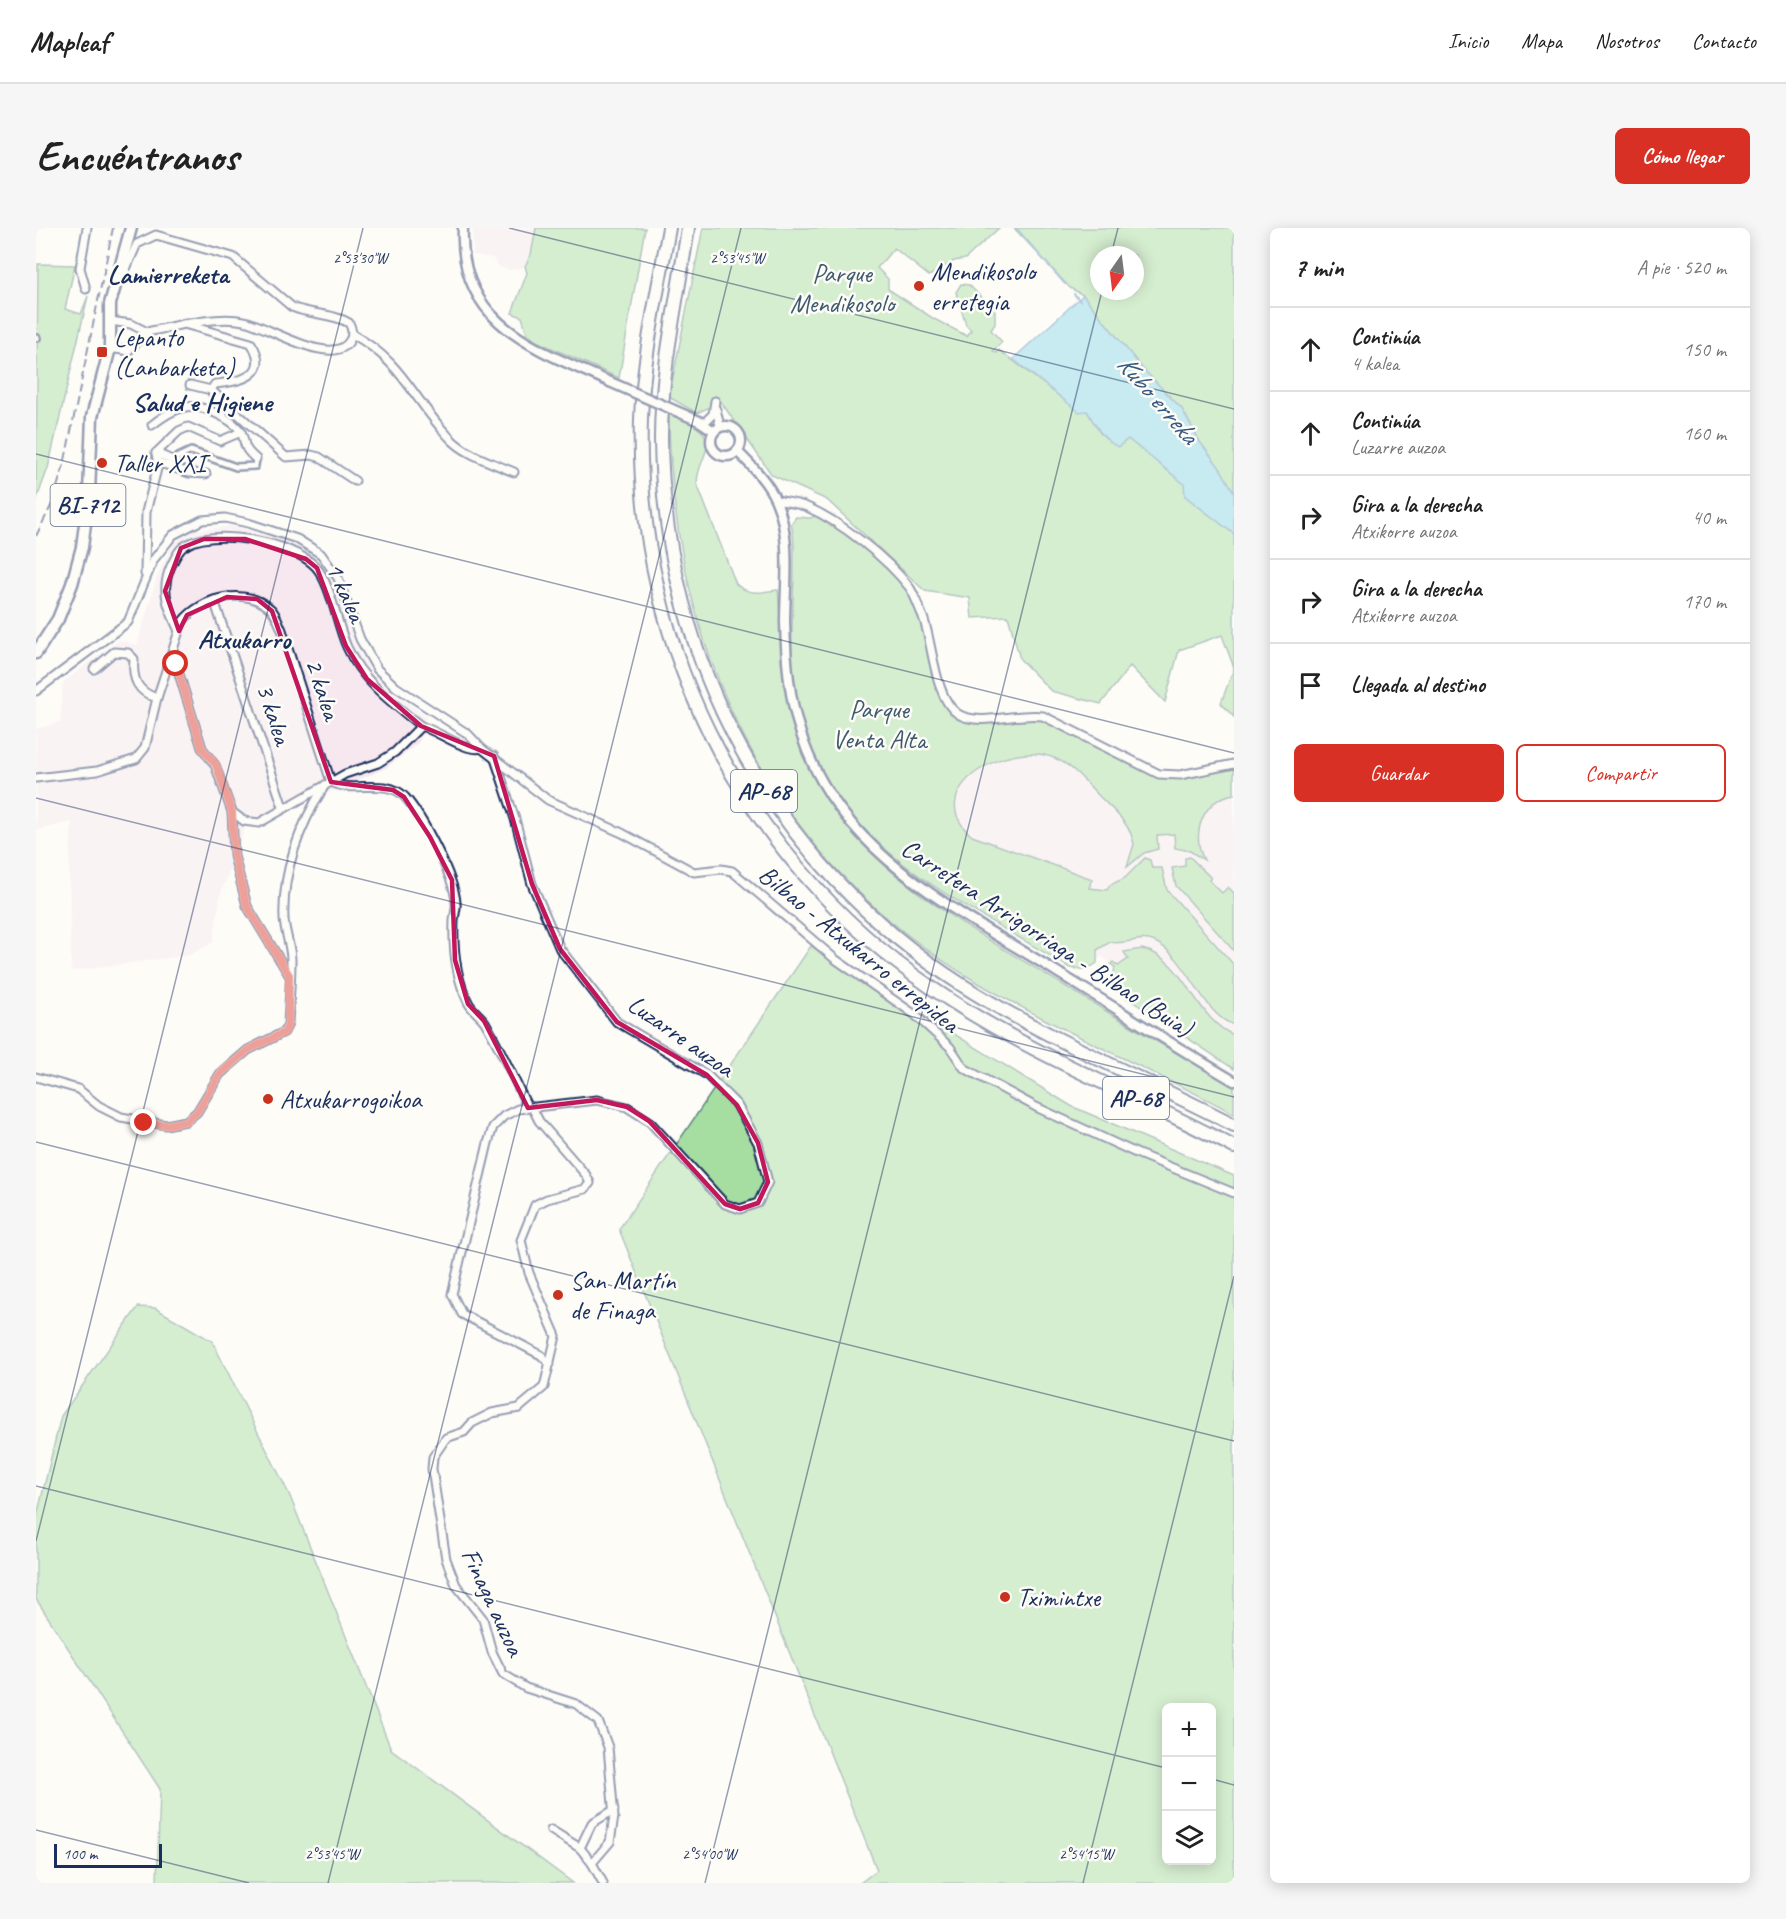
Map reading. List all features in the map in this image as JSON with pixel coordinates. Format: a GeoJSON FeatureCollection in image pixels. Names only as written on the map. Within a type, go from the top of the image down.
{"type":"FeatureCollection","features":[{"type":"Feature","properties":{"kind":"highway","name":"AP-68"},"geometry":{"type":"LineString","coordinates":[[669,228],[644,385],[641,430],[644,511],[666,619],[681,666],[708,730],[744,797],[779,846],[827,901],[872,943],[920,980],[997,1028],[1234,1147]]}},
{"type":"Feature","properties":{"kind":"highway","name":"AP-68"},"geometry":{"type":"LineString","coordinates":[[688,228],[664,386],[661,437],[665,508],[672,561],[693,642],[726,724],[760,786],[795,834],[836,882],[878,922],[931,964],[1006,1011],[1234,1125]]}},
{"type":"Feature","properties":{"kind":"main road","name":"BI-712"},"geometry":{"type":"LineString","coordinates":[[36,653],[62,610],[82,547],[89,494],[90,434],[110,348],[112,292],[131,228]]}},
{"type":"Feature","properties":{"kind":"street"},"geometry":{"type":"LineString","coordinates":[[86,289],[80,268],[87,228]]}},
{"type":"Feature","properties":{"kind":"street"},"geometry":{"type":"LineString","coordinates":[[463,228],[465,267],[477,294],[496,320],[524,343],[699,422],[717,429],[732,426],[738,430],[742,441],[737,451],[725,456],[717,453],[711,444],[717,429],[715,400],[713,414],[705,422],[699,422]]}},
{"type":"Feature","properties":{"kind":"street"},"geometry":{"type":"LineString","coordinates":[[110,348],[128,351],[147,333],[184,324],[240,320],[268,328],[301,345],[323,350],[340,348],[351,340],[352,334],[349,323],[342,318],[303,312],[292,307],[233,257],[156,235],[137,244],[112,292]]}},
{"type":"Feature","properties":{"kind":"street"},"geometry":{"type":"LineString","coordinates":[[110,321],[121,321],[147,333]]}},
{"type":"Feature","properties":{"kind":"street"},"geometry":{"type":"LineString","coordinates":[[184,324],[244,340],[256,351],[256,366],[246,380],[215,384],[211,390]]}},
{"type":"Feature","properties":{"kind":"street"},"geometry":{"type":"LineString","coordinates":[[138,328],[139,339]]}},
{"type":"Feature","properties":{"kind":"street"},"geometry":{"type":"LineString","coordinates":[[352,334],[392,362],[450,439],[482,459],[514,472]]}},
{"type":"Feature","properties":{"kind":"street"},"geometry":{"type":"LineString","coordinates":[[190,385],[211,390],[286,457],[311,454],[319,456],[355,481]]}},
{"type":"Feature","properties":{"kind":"street"},"geometry":{"type":"LineString","coordinates":[[156,453],[172,460],[190,451],[236,467],[255,466],[256,459],[244,447],[241,432],[217,408],[211,390]]}},
{"type":"Feature","properties":{"kind":"street"},"geometry":{"type":"LineString","coordinates":[[152,425],[174,410],[194,405],[224,417]]}},
{"type":"Feature","properties":{"kind":"street"},"geometry":{"type":"LineString","coordinates":[[156,453],[179,430],[188,427],[220,441],[241,432]]}},
{"type":"Feature","properties":{"kind":"street","name":"Carretera Arrigorriaga - Bilbao (Buia)"},"geometry":{"type":"LineString","coordinates":[[737,451],[761,476],[776,500],[784,534],[787,663],[791,701],[801,736],[816,770],[854,827],[887,860],[937,898],[1234,1081]]}},
{"type":"Feature","properties":{"kind":"street"},"geometry":{"type":"LineString","coordinates":[[145,583],[146,512],[158,462],[156,453]]}},
{"type":"Feature","properties":{"kind":"street"},"geometry":{"type":"LineString","coordinates":[[158,462],[189,473],[206,474]]}},
{"type":"Feature","properties":{"kind":"street"},"geometry":{"type":"LineString","coordinates":[[776,500],[804,506],[836,523],[871,551],[911,590],[924,619],[946,701],[957,713],[974,719],[1031,714],[1043,716],[1159,774],[1180,774],[1234,764]]}},
{"type":"Feature","properties":{"kind":"street"},"geometry":{"type":"LineString","coordinates":[[36,691],[128,622],[154,559],[165,543],[182,528],[202,520],[236,520],[306,543],[321,554],[334,570],[360,639],[377,669],[396,687],[468,734],[481,748]]}},
{"type":"Feature","properties":{"kind":"street","name":"1 kalea"},"geometry":{"type":"LineString","coordinates":[[179,631],[168,606],[165,591],[167,576],[181,548],[194,541],[231,538],[259,542],[293,552],[317,568],[356,666],[386,698],[421,726]]}},
{"type":"Feature","properties":{"kind":"street","name":"2 kalea"},"geometry":{"type":"LineString","coordinates":[[37,778],[98,771],[131,761],[145,748],[157,698],[179,631],[187,615],[214,600],[240,596],[256,599],[272,610],[282,630],[329,783]]}},
{"type":"Feature","properties":{"kind":"street","name":"3 kalea"},"geometry":{"type":"LineString","coordinates":[[214,600],[283,807]]}},
{"type":"Feature","properties":{"kind":"street"},"geometry":{"type":"LineString","coordinates":[[94,669],[114,652],[128,653],[134,659],[134,682],[144,693],[157,698]]}},
{"type":"Feature","properties":{"kind":"street"},"geometry":{"type":"LineString","coordinates":[[169,661],[176,664],[202,748],[216,765],[232,812],[234,856],[247,906],[289,975]]}},
{"type":"Feature","properties":{"kind":"street"},"geometry":{"type":"LineString","coordinates":[[232,812],[244,820],[259,823],[283,807],[395,752],[421,726],[437,731],[470,749],[481,748]]}},
{"type":"Feature","properties":{"kind":"street","name":"Bilbao - Atxukarro errepidea"},"geometry":{"type":"LineString","coordinates":[[481,748],[548,800],[622,833],[684,868],[701,873],[721,869],[732,871],[835,958],[914,1014],[950,1047],[964,1068],[1036,1107],[1136,1153],[1234,1193]]}},
{"type":"Feature","properties":{"kind":"street","name":"Luzarre auzoa"},"geometry":{"type":"LineString","coordinates":[[494,756],[515,819],[532,884],[560,949],[617,1022],[707,1075],[737,1105],[758,1143],[768,1182],[765,1193],[758,1203],[740,1209],[725,1204],[649,1121],[627,1107],[597,1100],[518,1109],[504,1116],[493,1127],[452,1294],[462,1314],[541,1355],[550,1364]]}},
{"type":"Feature","properties":{"kind":"street"},"geometry":{"type":"LineString","coordinates":[[36,1077],[78,1089],[99,1106],[121,1117],[166,1125],[186,1121],[197,1112],[220,1074],[248,1050],[285,1032],[288,1024],[291,953],[284,919],[287,885],[297,840],[306,817],[329,783]]}},
{"type":"Feature","properties":{"kind":"street"},"geometry":{"type":"LineString","coordinates":[[329,783],[340,787],[393,790],[404,796],[430,837],[452,880],[457,903],[454,921],[455,960],[468,1004],[484,1021],[530,1108]]}},
{"type":"Feature","properties":{"kind":"street","name":"Finaga auzoa"},"geometry":{"type":"LineString","coordinates":[[530,1108],[586,1175],[590,1183],[585,1189],[547,1199],[535,1205],[521,1240],[528,1273],[556,1336],[544,1387],[519,1408],[492,1413],[472,1423],[464,1432],[446,1438],[434,1457],[432,1470],[446,1559],[456,1585],[483,1619],[492,1652],[503,1674],[526,1688],[576,1704],[598,1721],[608,1747],[614,1810]]}},
{"type":"Feature","properties":{"kind":"street"},"geometry":{"type":"LineString","coordinates":[[580,1848],[592,1823],[614,1810]]}},
{"type":"Feature","properties":{"kind":"street"},"geometry":{"type":"LineString","coordinates":[[592,1863],[610,1842],[614,1810]]}},
{"type":"Feature","properties":{"kind":"street"},"geometry":{"type":"LineString","coordinates":[[551,1830],[580,1848],[603,1883]]}},
{"type":"Feature","properties":{"kind":"highlighted area"},"geometry":{"type":"Polygon","coordinates":[[[204,539],[245,539],[306,559],[317,568],[346,646],[367,679],[421,726],[494,756],[532,884],[560,949],[617,1022],[707,1075],[737,1105],[758,1143],[768,1182],[758,1203],[740,1209],[725,1204],[649,1121],[627,1107],[597,1100],[528,1108],[484,1021],[468,1004],[455,960],[452,880],[430,837],[404,797],[393,790],[331,782],[272,611],[257,599],[227,597],[187,615],[179,631],[165,591],[181,548],[204,539]]]}},
{"type":"Feature","properties":{"kind":"shaded area"},"geometry":{"type":"Polygon","coordinates":[[[536,228],[530,258],[522,268],[508,270],[498,266],[493,258],[473,255],[473,229],[536,228]]]}},
{"type":"Feature","properties":{"kind":"shaded area"},"geometry":{"type":"Polygon","coordinates":[[[822,514],[939,681],[957,713],[1172,775],[1234,764],[1234,1069],[1120,995],[1112,983],[1115,968],[1102,956],[1092,967],[1084,970],[1070,968],[921,879],[871,837],[839,800],[814,753],[799,708],[794,681],[791,524],[796,517],[810,518],[822,514]]]}},
{"type":"Feature","properties":{"kind":"shaded area"},"geometry":{"type":"Polygon","coordinates":[[[231,526],[261,531],[297,543],[324,562],[333,576],[362,657],[392,691],[426,717],[419,742],[386,768],[298,806],[267,826],[245,828],[220,896],[213,942],[190,955],[71,971],[69,868],[72,822],[36,830],[36,729],[60,722],[63,682],[119,640],[137,645],[158,574],[174,542],[194,531],[231,526]]]}},
{"type":"Feature","properties":{"kind":"green space"},"geometry":{"type":"Polygon","coordinates":[[[536,228],[645,228],[619,378],[536,341],[527,333],[522,317],[512,313],[527,273],[525,266],[531,255],[536,228]]]}},
{"type":"Feature","properties":{"kind":"green space","name":"Parque Mendikosolo"},"geometry":{"type":"Polygon","coordinates":[[[703,228],[999,228],[965,259],[954,261],[929,276],[894,248],[877,268],[888,279],[888,289],[934,319],[967,336],[971,330],[966,325],[956,292],[961,284],[969,285],[995,311],[995,324],[991,330],[1002,342],[993,351],[997,353],[999,350],[1079,411],[1087,411],[1100,433],[1118,447],[1128,439],[1185,484],[1185,496],[1234,534],[1234,668],[1222,635],[1179,650],[1165,702],[1130,666],[1101,704],[1051,691],[1020,659],[1008,616],[972,618],[970,598],[925,591],[827,500],[772,475],[721,402],[697,413],[669,397],[703,228]]]}},
{"type":"Feature","properties":{"kind":"green space"},"geometry":{"type":"Polygon","coordinates":[[[1014,228],[1234,228],[1234,492],[1200,442],[1182,409],[1142,368],[1083,295],[1070,288],[1014,228]]]}},
{"type":"Feature","properties":{"kind":"green space"},"geometry":{"type":"Polygon","coordinates":[[[38,264],[75,265],[65,309],[81,314],[88,296],[48,468],[36,501],[38,264]]]}},
{"type":"Feature","properties":{"kind":"green space"},"geometry":{"type":"Polygon","coordinates":[[[669,413],[690,423],[702,431],[706,437],[706,451],[697,484],[736,584],[751,592],[778,590],[786,683],[795,728],[811,772],[832,807],[858,839],[888,869],[922,896],[995,944],[1191,1062],[1234,1085],[1234,1114],[1058,1026],[975,981],[903,931],[841,874],[788,809],[746,739],[712,664],[689,584],[674,500],[669,413]]]}},
{"type":"Feature","properties":{"kind":"green space","name":"Parque Venta Alta"},"geometry":{"type":"Polygon","coordinates":[[[822,514],[871,551],[911,590],[946,701],[966,718],[1041,716],[1148,770],[1172,775],[1234,764],[1234,794],[1214,803],[1202,819],[1199,839],[1204,860],[1190,851],[1175,848],[1174,834],[1157,835],[1158,849],[1144,853],[1127,867],[1134,844],[1125,824],[1079,775],[1054,758],[1035,754],[1015,756],[994,762],[976,772],[962,786],[956,801],[958,818],[972,836],[1092,879],[1089,888],[1107,890],[1110,885],[1125,878],[1145,858],[1150,860],[1152,868],[1162,868],[1167,890],[1234,965],[1234,1025],[1213,1010],[1177,960],[1167,949],[1155,942],[1143,940],[1110,942],[1097,950],[1097,963],[1091,967],[1070,968],[935,887],[895,858],[860,824],[830,785],[808,739],[794,683],[792,639],[794,550],[791,524],[796,517],[810,518],[822,514]]]}},
{"type":"Feature","properties":{"kind":"green space"},"geometry":{"type":"Polygon","coordinates":[[[1234,668],[1234,717],[1221,703],[1234,668]]]}},
{"type":"Feature","properties":{"kind":"green space"},"geometry":{"type":"Polygon","coordinates":[[[1190,857],[1222,893],[1228,887],[1234,893],[1234,951],[1176,886],[1172,868],[1185,866],[1185,858],[1190,857]]]}},
{"type":"Feature","properties":{"kind":"green space"},"geometry":{"type":"Polygon","coordinates":[[[811,946],[1071,1106],[1234,1176],[1234,1883],[860,1883],[877,1870],[619,1229],[811,946]]]}},
{"type":"Feature","properties":{"kind":"green space"},"geometry":{"type":"Polygon","coordinates":[[[1142,949],[1157,955],[1169,964],[1209,1016],[1220,1027],[1234,1035],[1234,1069],[1114,989],[1112,979],[1115,968],[1111,964],[1113,962],[1118,966],[1128,959],[1124,952],[1142,949]]]}},
{"type":"Feature","properties":{"kind":"green space"},"geometry":{"type":"Polygon","coordinates":[[[138,1307],[155,1308],[212,1341],[289,1494],[391,1749],[573,1883],[157,1883],[160,1789],[36,1599],[36,1520],[61,1416],[138,1307]]]}},
{"type":"Feature","properties":{"kind":"water"},"geometry":{"type":"Polygon","coordinates":[[[1083,295],[1142,368],[1182,409],[1200,442],[1220,468],[1234,492],[1234,534],[1185,496],[1184,484],[1128,439],[1118,447],[1112,444],[1100,432],[1087,411],[1079,412],[1013,359],[1083,295]]]}},
{"type":"Feature","properties":{"kind":"waterway"},"geometry":{"type":"LineString","coordinates":[[1016,228],[1065,284]]}},
{"type":"Feature","properties":{"kind":"waterway","name":"Kubo erreka"},"geometry":{"type":"LineString","coordinates":[[1074,294],[1080,301]]}},
{"type":"Feature","properties":{"kind":"railway"},"geometry":{"type":"LineString","coordinates":[[36,536],[51,506],[64,465],[113,228]]}},
{"type":"Feature","properties":{"kind":"place","name":"Mendikosolo erretegia"},"geometry":{"type":"Point","coordinates":[919,286]}},
{"type":"Feature","properties":{"kind":"place","name":"Lepanto (Lanbarketa)"},"geometry":{"type":"Point","coordinates":[102,352]}},
{"type":"Feature","properties":{"kind":"place","name":"Taller XXI"},"geometry":{"type":"Point","coordinates":[102,463]}},
{"type":"Feature","properties":{"kind":"place","name":"Atxukarrogoikoa"},"geometry":{"type":"Point","coordinates":[268,1099]}},
{"type":"Feature","properties":{"kind":"place","name":"San Martín de Finaga"},"geometry":{"type":"Point","coordinates":[558,1295]}},
{"type":"Feature","properties":{"kind":"place","name":"Tximintxe"},"geometry":{"type":"Point","coordinates":[1005,1597]}},
{"type":"Feature","properties":{"kind":"district","name":"Lamierreketa"},"geometry":{"type":"Point","coordinates":[168,274]}},
{"type":"Feature","properties":{"kind":"district","name":"Salud e Higiene"},"geometry":{"type":"Point","coordinates":[202,402]}},
{"type":"Feature","properties":{"kind":"district","name":"Atxukarro"},"geometry":{"type":"Point","coordinates":[244,639]}},
{"type":"Feature","properties":{"kind":"route"},"geometry":{"type":"LineString","coordinates":[[144,1123],[166,1125],[186,1121],[197,1112],[220,1074],[248,1050],[285,1032],[288,1024],[289,975],[247,906],[234,856],[232,812],[216,765],[202,748],[176,664]]}}]}
